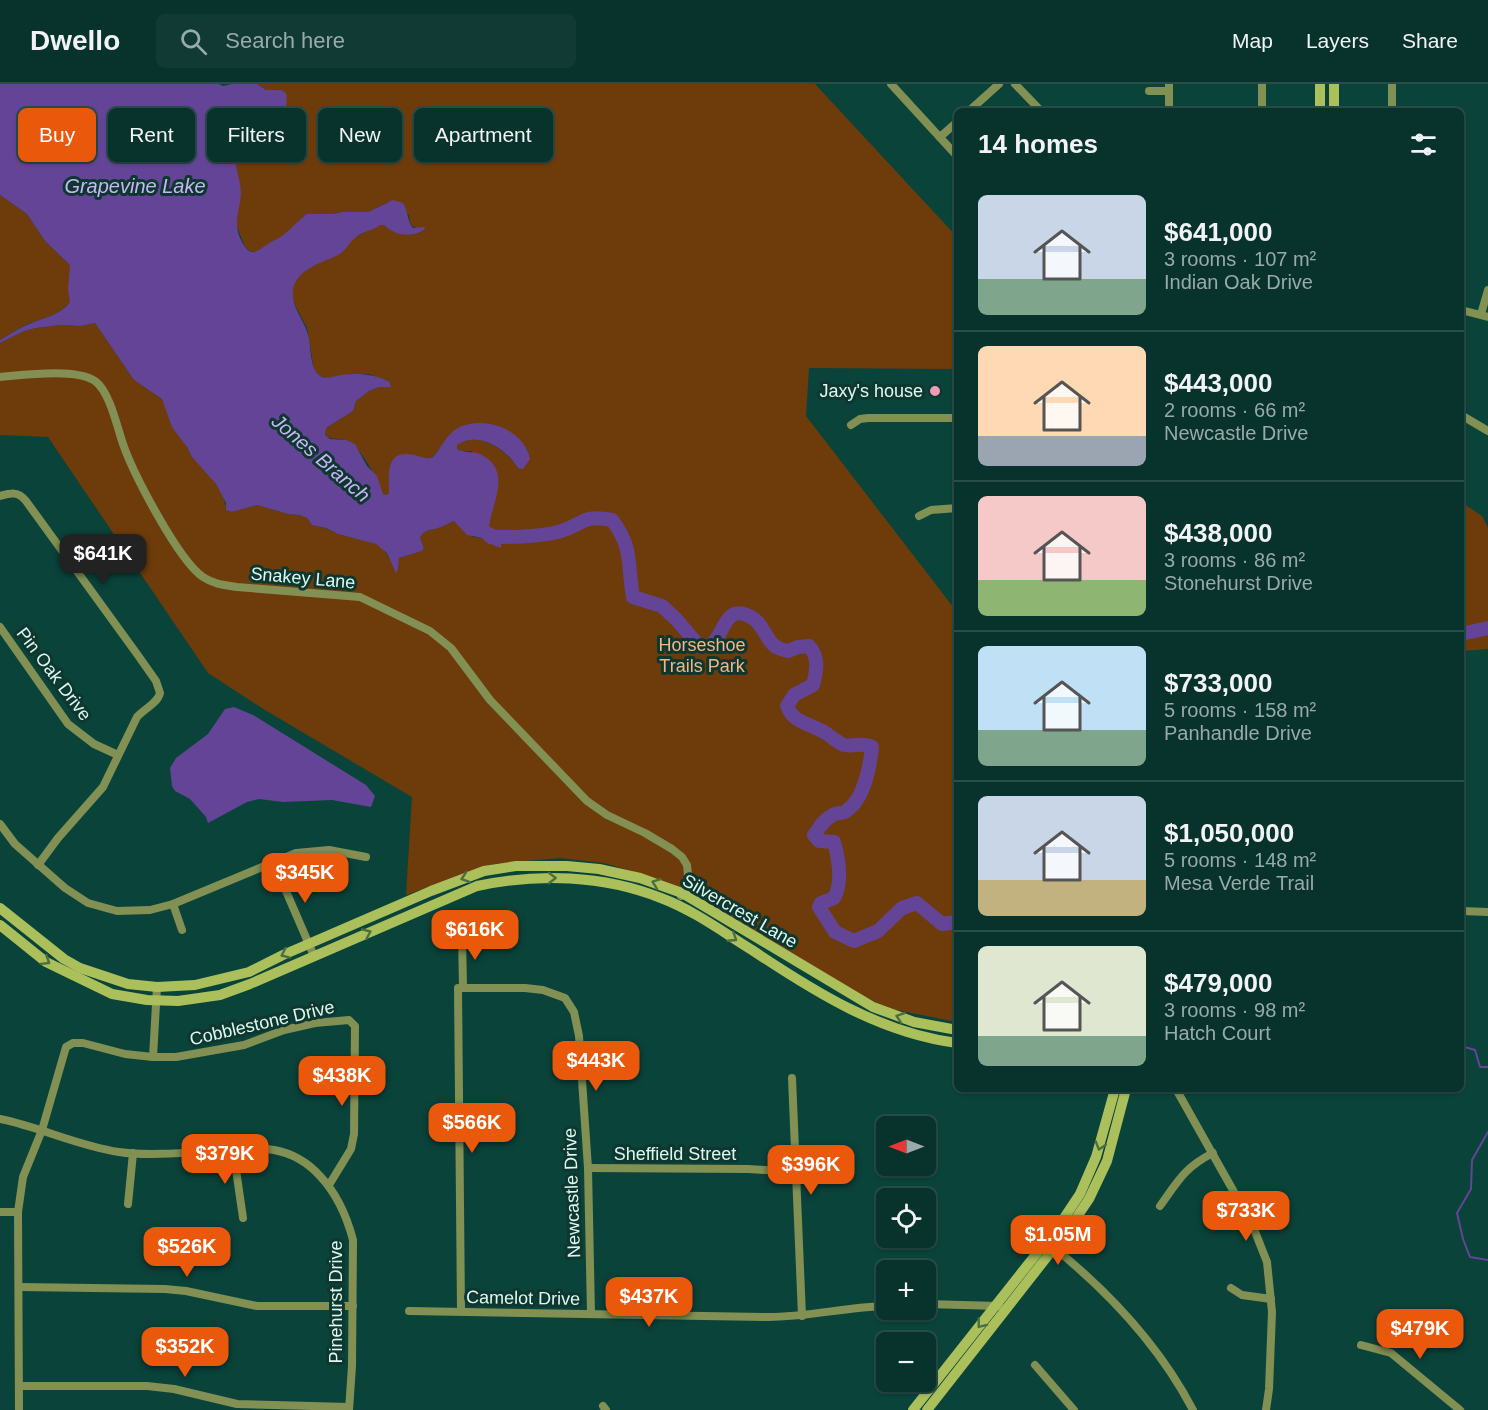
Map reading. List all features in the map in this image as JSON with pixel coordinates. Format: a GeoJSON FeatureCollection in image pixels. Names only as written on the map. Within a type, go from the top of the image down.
{"type":"FeatureCollection","features":[{"type":"Feature","properties":{"kind":"street"},"geometry":{"type":"LineString","coordinates":[[891,84],[954,153]]}},
{"type":"Feature","properties":{"kind":"street"},"geometry":{"type":"LineString","coordinates":[[972,108],[999,84]]}},
{"type":"Feature","properties":{"kind":"street"},"geometry":{"type":"LineString","coordinates":[[1015,84],[1038,108]]}},
{"type":"Feature","properties":{"kind":"street"},"geometry":{"type":"LineString","coordinates":[[1262,84],[1262,108]]}},
{"type":"Feature","properties":{"kind":"street"},"geometry":{"type":"LineString","coordinates":[[1320,84],[1320,108]]}},
{"type":"Feature","properties":{"kind":"street"},"geometry":{"type":"LineString","coordinates":[[1334,84],[1334,108]]}},
{"type":"Feature","properties":{"kind":"street"},"geometry":{"type":"LineString","coordinates":[[1392,84],[1392,108]]}},
{"type":"Feature","properties":{"kind":"street"},"geometry":{"type":"LineString","coordinates":[[1149,91],[1169,87],[1169,108]]}},
{"type":"Feature","properties":{"kind":"street"},"geometry":{"type":"LineString","coordinates":[[940,137],[954,125]]}},
{"type":"Feature","properties":{"kind":"street"},"geometry":{"type":"LineString","coordinates":[[1464,311],[1484,315],[1488,290]]}},
{"type":"Feature","properties":{"kind":"street","name":"Snakey Lane"},"geometry":{"type":"LineString","coordinates":[[0,377],[65,374],[84,377],[96,382],[109,402],[124,447],[142,487],[186,558],[204,578],[237,587],[360,597],[436,635],[451,648],[490,700],[587,801],[607,815],[645,833],[682,857],[687,865],[688,882],[676,905]]}},
{"type":"Feature","properties":{"kind":"street"},"geometry":{"type":"LineString","coordinates":[[1464,417],[1488,431]]}},
{"type":"Feature","properties":{"kind":"street"},"geometry":{"type":"LineString","coordinates":[[851,425],[860,419],[868,418],[954,418]]}},
{"type":"Feature","properties":{"kind":"street"},"geometry":{"type":"LineString","coordinates":[[0,496],[16,494],[21,495],[26,501],[156,681],[160,697],[137,717],[103,788],[58,838],[38,865]]}},
{"type":"Feature","properties":{"kind":"street"},"geometry":{"type":"LineString","coordinates":[[919,516],[931,510],[954,508]]}},
{"type":"Feature","properties":{"kind":"street","name":"Pin Oak Drive"},"geometry":{"type":"LineString","coordinates":[[0,627],[68,724],[94,744],[118,755]]}},
{"type":"Feature","properties":{"kind":"street"},"geometry":{"type":"LineString","coordinates":[[0,824],[8,836],[65,888],[88,903],[106,910],[136,912],[173,904],[273,861],[309,851],[340,851],[366,857]]}},
{"type":"Feature","properties":{"kind":"street"},"geometry":{"type":"LineString","coordinates":[[0,841],[8,836]]}},
{"type":"Feature","properties":{"kind":"street"},"geometry":{"type":"LineString","coordinates":[[273,861],[314,956]]}},
{"type":"Feature","properties":{"kind":"street","name":"Silvercrest Lane"},"geometry":{"type":"LineString","coordinates":[[0,908],[55,952],[80,968],[128,984],[157,987],[195,985],[249,972],[450,883],[484,872],[516,866],[567,866],[599,869],[640,878],[682,893],[873,1008],[914,1022],[954,1029]]}},
{"type":"Feature","properties":{"kind":"street","name":"Silvercrest Lane"},"geometry":{"type":"LineString","coordinates":[[0,925],[46,962],[112,994],[178,1001],[220,995],[250,984],[457,893],[494,882],[554,878],[597,880],[643,892],[676,905],[858,1014],[908,1033],[954,1042]]}},
{"type":"Feature","properties":{"kind":"street"},"geometry":{"type":"LineString","coordinates":[[173,904],[182,930]]}},
{"type":"Feature","properties":{"kind":"street"},"geometry":{"type":"LineString","coordinates":[[1464,911],[1488,912]]}},
{"type":"Feature","properties":{"kind":"street"},"geometry":{"type":"LineString","coordinates":[[461,1311],[458,988],[463,988],[462,935]]}},
{"type":"Feature","properties":{"kind":"street"},"geometry":{"type":"LineString","coordinates":[[153,1057],[157,987]]}},
{"type":"Feature","properties":{"kind":"street","name":"Newcastle Drive"},"geometry":{"type":"LineString","coordinates":[[463,988],[543,990],[565,998],[574,1012],[579,1036],[588,1168],[591,1314]]}},
{"type":"Feature","properties":{"kind":"street","name":"Cobblestone Drive"},"geometry":{"type":"LineString","coordinates":[[42,1130],[66,1047],[73,1043],[83,1043],[125,1054],[176,1057],[244,1045],[284,1030],[342,1019],[351,1021],[355,1026],[353,1144],[329,1185]]}},
{"type":"Feature","properties":{"kind":"street"},"geometry":{"type":"LineString","coordinates":[[792,1078],[802,1316]]}},
{"type":"Feature","properties":{"kind":"street"},"geometry":{"type":"LineString","coordinates":[[913,1410],[928,1407],[1008,1306],[1050,1245],[1089,1176],[1114,1092]]}},
{"type":"Feature","properties":{"kind":"street"},"geometry":{"type":"LineString","coordinates":[[928,1407],[995,1306],[1089,1199],[1113,1141],[1125,1092]]}},
{"type":"Feature","properties":{"kind":"street"},"geometry":{"type":"LineString","coordinates":[[1178,1092],[1252,1224],[1263,1248],[1270,1278],[1271,1299],[1269,1389],[1266,1410]]}},
{"type":"Feature","properties":{"kind":"street","name":"Pinehurst Drive"},"geometry":{"type":"LineString","coordinates":[[0,1119],[108,1150],[133,1153],[269,1149],[305,1162],[329,1185],[346,1216],[352,1240],[353,1306],[349,1408]]}},
{"type":"Feature","properties":{"kind":"street"},"geometry":{"type":"LineString","coordinates":[[19,1410],[18,1212],[22,1177],[42,1130]]}},
{"type":"Feature","properties":{"kind":"street"},"geometry":{"type":"LineString","coordinates":[[233,1149],[243,1218]]}},
{"type":"Feature","properties":{"kind":"street"},"geometry":{"type":"LineString","coordinates":[[128,1204],[133,1153]]}},
{"type":"Feature","properties":{"kind":"street"},"geometry":{"type":"LineString","coordinates":[[1160,1206],[1184,1172],[1197,1161],[1213,1153]]}},
{"type":"Feature","properties":{"kind":"street","name":"Sheffield Street"},"geometry":{"type":"LineString","coordinates":[[588,1168],[748,1169],[797,1172]]}},
{"type":"Feature","properties":{"kind":"street"},"geometry":{"type":"LineString","coordinates":[[0,1212],[18,1212]]}},
{"type":"Feature","properties":{"kind":"street"},"geometry":{"type":"LineString","coordinates":[[1050,1245],[1120,1308],[1179,1382],[1193,1410]]}},
{"type":"Feature","properties":{"kind":"street"},"geometry":{"type":"LineString","coordinates":[[19,1287],[176,1289],[257,1306],[353,1306]]}},
{"type":"Feature","properties":{"kind":"street"},"geometry":{"type":"LineString","coordinates":[[1231,1288],[1242,1294],[1271,1299]]}},
{"type":"Feature","properties":{"kind":"street"},"geometry":{"type":"LineString","coordinates":[[936,1304],[1008,1306]]}},
{"type":"Feature","properties":{"kind":"street","name":"Camelot Drive"},"geometry":{"type":"LineString","coordinates":[[409,1311],[768,1317],[802,1316],[876,1306]]}},
{"type":"Feature","properties":{"kind":"street"},"geometry":{"type":"LineString","coordinates":[[1361,1345],[1392,1353],[1460,1410]]}},
{"type":"Feature","properties":{"kind":"street"},"geometry":{"type":"LineString","coordinates":[[1035,1365],[1074,1410]]}},
{"type":"Feature","properties":{"kind":"street"},"geometry":{"type":"LineString","coordinates":[[19,1386],[147,1386],[174,1389],[237,1404],[349,1408]]}},
{"type":"Feature","properties":{"kind":"green space","name":"Horseshoe Trails Park"},"geometry":{"type":"Polygon","coordinates":[[[257,84],[815,84],[954,234],[954,369],[809,368],[806,416],[954,608],[954,1021],[886,1008],[839,983],[697,895],[658,879],[604,863],[560,858],[494,864],[406,895],[412,797],[265,710],[208,673],[48,437],[0,435],[0,343],[24,331],[36,328],[60,325],[81,326],[95,323],[134,380],[162,399],[192,457],[222,493],[227,510],[232,512],[257,505],[299,515],[307,518],[312,525],[376,544],[383,549],[398,570],[399,558],[422,551],[424,548],[420,538],[424,533],[454,521],[472,537],[482,538],[488,543],[492,530],[489,527],[472,451],[457,449],[457,445],[474,440],[491,444],[513,461],[518,468],[528,451],[520,440],[455,430],[432,458],[424,459],[416,456],[389,487],[389,493],[386,495],[383,494],[373,473],[353,444],[325,435],[326,428],[353,411],[356,401],[369,391],[391,386],[390,382],[369,374],[326,378],[314,370],[307,328],[292,296],[296,279],[318,262],[336,256],[355,237],[380,225],[404,235],[424,230],[413,226],[409,215],[386,203],[368,212],[304,216],[287,235],[256,252],[245,247],[236,224],[241,192],[236,162],[306,162],[306,108],[280,108],[281,90],[266,90],[257,84]]]}},
{"type":"Feature","properties":{"kind":"green space"},"geometry":{"type":"Polygon","coordinates":[[[0,195],[27,214],[45,241],[70,265],[70,302],[56,314],[26,325],[0,340],[0,195]]]}},
{"type":"Feature","properties":{"kind":"green space"},"geometry":{"type":"Polygon","coordinates":[[[1464,504],[1482,516],[1488,528],[1488,649],[1464,651],[1464,504]]]}},
{"type":"Feature","properties":{"kind":"water","name":"Grapevine Lake"},"geometry":{"type":"Polygon","coordinates":[[[0,84],[219,84],[223,86],[257,84],[266,90],[281,90],[286,93],[285,108],[207,108],[207,162],[236,162],[241,188],[237,229],[242,242],[249,251],[260,250],[282,236],[307,214],[368,212],[393,200],[403,203],[413,228],[425,227],[419,233],[403,235],[380,225],[353,239],[345,250],[307,270],[296,281],[293,288],[294,302],[309,339],[312,360],[318,374],[327,378],[347,374],[372,376],[390,382],[391,387],[379,387],[369,391],[356,401],[353,411],[326,428],[325,435],[330,439],[346,440],[355,444],[367,466],[377,476],[383,494],[386,495],[389,493],[389,474],[392,462],[400,455],[410,454],[432,458],[452,432],[466,425],[490,424],[511,432],[526,448],[530,459],[523,469],[518,468],[507,455],[492,444],[474,440],[457,445],[457,449],[480,454],[496,469],[498,487],[489,527],[502,532],[501,548],[482,538],[467,535],[454,521],[424,533],[420,538],[424,548],[422,551],[399,558],[396,573],[387,553],[376,544],[312,525],[307,518],[299,515],[257,505],[232,512],[226,510],[226,503],[216,484],[192,457],[172,427],[162,399],[134,380],[95,323],[81,326],[60,325],[36,328],[24,331],[0,343],[0,340],[29,324],[57,313],[70,302],[68,289],[70,265],[45,241],[27,214],[0,195],[0,84]]]}},
{"type":"Feature","properties":{"kind":"water"},"geometry":{"type":"Polygon","coordinates":[[[234,707],[253,715],[366,785],[375,796],[371,807],[332,800],[283,802],[259,799],[247,802],[208,823],[206,817],[190,799],[175,791],[172,786],[170,768],[176,758],[208,734],[225,709],[234,707]]]}},
{"type":"Feature","properties":{"kind":"waterway","name":"Jones Branch"},"geometry":{"type":"LineString","coordinates":[[487,533],[491,537],[533,536],[558,532],[588,519],[612,520],[627,549],[633,597],[662,606],[700,647],[710,645],[715,641],[726,622],[735,614],[742,614],[755,620],[778,648],[788,651],[809,646],[816,664],[813,685],[794,695],[787,706],[790,712],[798,720],[819,729],[844,745],[872,747],[868,773],[857,799],[845,812],[827,819],[814,835],[819,841],[834,842],[839,871],[837,892],[834,898],[821,903],[819,907],[835,932],[854,941],[878,931],[902,908],[917,903],[942,924],[954,922]]}},
{"type":"Feature","properties":{"kind":"waterway","name":"Jones Branch"},"geometry":{"type":"LineString","coordinates":[[1464,633],[1488,628]]}},
{"type":"Feature","properties":{"kind":"waterway"},"geometry":{"type":"LineString","coordinates":[[1464,1047],[1475,1050],[1480,1067],[1488,1067]]}},
{"type":"Feature","properties":{"kind":"waterway"},"geometry":{"type":"LineString","coordinates":[[1488,1132],[1472,1160],[1471,1189],[1457,1213],[1470,1257],[1488,1260]]}},
{"type":"Feature","properties":{"kind":"place","name":"Jaxy's house"},"geometry":{"type":"Point","coordinates":[935,391]}}]}
